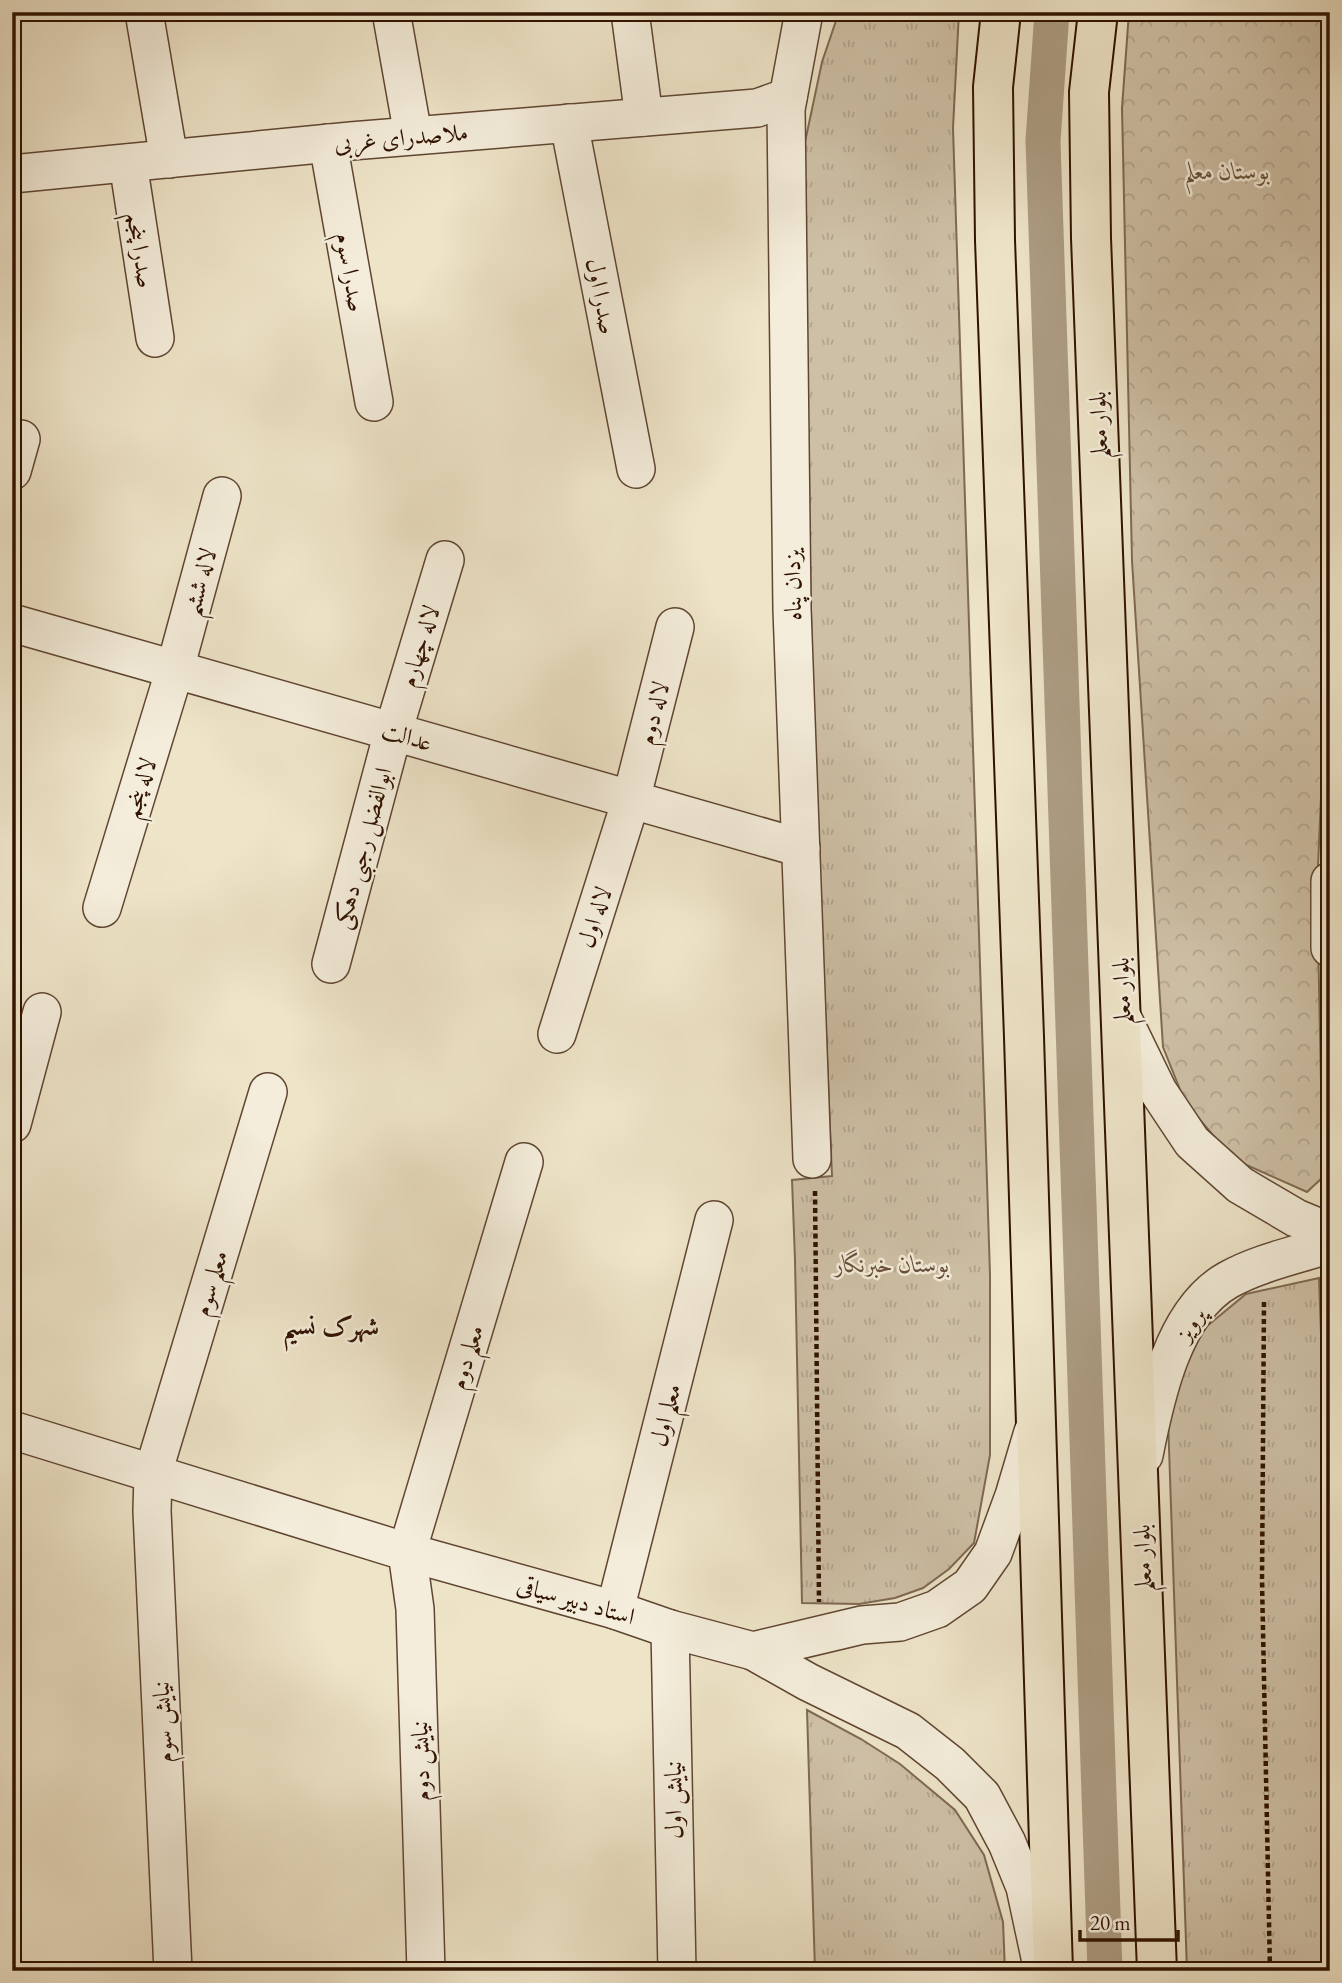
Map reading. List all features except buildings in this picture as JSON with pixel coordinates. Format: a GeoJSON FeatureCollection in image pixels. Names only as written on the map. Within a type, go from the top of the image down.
{"type":"FeatureCollection","features":[{"type":"Feature","properties":{"kind":"main road"},"geometry":{"type":"LineString","coordinates":[[1001,12],[993,87],[995,240],[1024,1037],[1053,1971]]}},
{"type":"Feature","properties":{"kind":"main road","name":"بلوار معلم"},"geometry":{"type":"LineString","coordinates":[[1098,12],[1089,92],[1091,238],[1157,1971]]}},
{"type":"Feature","properties":{"kind":"street"},"geometry":{"type":"LineString","coordinates":[[144,12],[169,159]]}},
{"type":"Feature","properties":{"kind":"street"},"geometry":{"type":"LineString","coordinates":[[630,12],[644,117]]}},
{"type":"Feature","properties":{"kind":"street","name":"یزدان پناه"},"geometry":{"type":"LineString","coordinates":[[803,12],[786,109],[792,608],[812,1159]]}},
{"type":"Feature","properties":{"kind":"street"},"geometry":{"type":"LineString","coordinates":[[392,17],[413,135]]}},
{"type":"Feature","properties":{"kind":"street","name":"ملاصدرای غربی"},"geometry":{"type":"LineString","coordinates":[[12,174],[413,135],[757,108],[788,97]]}},
{"type":"Feature","properties":{"kind":"street","name":"صدرا اول"},"geometry":{"type":"LineString","coordinates":[[569,123],[636,469]]}},
{"type":"Feature","properties":{"kind":"street","name":"صدرا سوم"},"geometry":{"type":"LineString","coordinates":[[328,143],[374,402]]}},
{"type":"Feature","properties":{"kind":"street","name":"صدرا پنجم"},"geometry":{"type":"LineString","coordinates":[[128,163],[155,338]]}},
{"type":"Feature","properties":{"kind":"street","name":"لاله ششم"},"geometry":{"type":"LineString","coordinates":[[175,669],[222,495]]}},
{"type":"Feature","properties":{"kind":"street","name":"لاله چهارم"},"geometry":{"type":"LineString","coordinates":[[393,732],[445,559]]}},
{"type":"Feature","properties":{"kind":"street","name":"عدالت"},"geometry":{"type":"LineString","coordinates":[[12,623],[801,848]]}},
{"type":"Feature","properties":{"kind":"street","name":"لاله دوم"},"geometry":{"type":"LineString","coordinates":[[631,800],[675,627]]}},
{"type":"Feature","properties":{"kind":"street","name":"لاله پنجم"},"geometry":{"type":"LineString","coordinates":[[102,908],[175,669]]}},
{"type":"Feature","properties":{"kind":"street","name":"ابوالفضل رجبی دهکی"},"geometry":{"type":"LineString","coordinates":[[331,964],[393,732]]}},
{"type":"Feature","properties":{"kind":"street","name":"لاله اول"},"geometry":{"type":"LineString","coordinates":[[557,1034],[631,800]]}},
{"type":"Feature","properties":{"kind":"street"},"geometry":{"type":"LineString","coordinates":[[1330,881],[1330,948]]}},
{"type":"Feature","properties":{"kind":"street"},"geometry":{"type":"LineString","coordinates":[[12,1124],[42,1012]]}},
{"type":"Feature","properties":{"kind":"street"},"geometry":{"type":"LineString","coordinates":[[1122,1017],[1158,1091],[1192,1142],[1240,1185],[1296,1218],[1330,1232]]}},
{"type":"Feature","properties":{"kind":"street","name":"معلم سوم"},"geometry":{"type":"LineString","coordinates":[[153,1473],[268,1092]]}},
{"type":"Feature","properties":{"kind":"street","name":"معلم دوم"},"geometry":{"type":"LineString","coordinates":[[407,1552],[524,1162]]}},
{"type":"Feature","properties":{"kind":"street","name":"معلم اول"},"geometry":{"type":"LineString","coordinates":[[615,1610],[714,1220]]}},
{"type":"Feature","properties":{"kind":"street","name":"پرویز"},"geometry":{"type":"LineString","coordinates":[[1139,1480],[1164,1375],[1178,1337],[1198,1306],[1227,1281],[1330,1244]]}},
{"type":"Feature","properties":{"kind":"street","name":"استاد دبیر سیاقی"},"geometry":{"type":"LineString","coordinates":[[12,1430],[407,1552],[753,1651],[862,1625],[900,1622],[937,1609],[970,1586],[993,1553],[1014,1496],[1035,1425]]}},
{"type":"Feature","properties":{"kind":"street","name":"نیایش سوم"},"geometry":{"type":"LineString","coordinates":[[153,1473],[152,1511],[173,1971]]}},
{"type":"Feature","properties":{"kind":"street","name":"نیایش دوم"},"geometry":{"type":"LineString","coordinates":[[407,1552],[415,1609],[426,1971]]}},
{"type":"Feature","properties":{"kind":"street","name":"نیایش اول"},"geometry":{"type":"LineString","coordinates":[[670,1629],[677,1971]]}},
{"type":"Feature","properties":{"kind":"street"},"geometry":{"type":"LineString","coordinates":[[753,1651],[908,1731],[950,1764],[982,1796],[1007,1843],[1025,1887],[1043,1971]]}},
{"type":"Feature","properties":{"kind":"path"},"geometry":{"type":"LineString","coordinates":[[812,1159],[816,1216],[819,1602]]}},
{"type":"Feature","properties":{"kind":"path"},"geometry":{"type":"LineString","coordinates":[[1265,1266],[1262,1581],[1270,1971]]}},
{"type":"Feature","properties":{"kind":"green space","name":"بوستان خبرنگار"},"geometry":{"type":"Polygon","coordinates":[[[839,12],[959,12],[953,128],[990,1275],[990,1455],[974,1543],[949,1569],[923,1588],[895,1598],[859,1604],[802,1603],[792,1180],[832,1176],[814,748],[805,334],[805,142],[822,62],[839,12]]]}},
{"type":"Feature","properties":{"kind":"green space","name":"بوستان معلم"},"geometry":{"type":"Polygon","coordinates":[[[1129,12],[1330,12],[1330,591],[1317,889],[1323,1177],[1307,1192],[1233,1159],[1185,1102],[1163,1047],[1132,561],[1122,108],[1129,12]]]}},
{"type":"Feature","properties":{"kind":"green space"},"geometry":{"type":"Polygon","coordinates":[[[1319,1278],[1330,1585],[1330,1971],[1187,1971],[1168,1419],[1195,1336],[1246,1294],[1319,1278]]]}},
{"type":"Feature","properties":{"kind":"green space"},"geometry":{"type":"Polygon","coordinates":[[[807,1710],[900,1764],[955,1810],[984,1855],[1003,1922],[1005,1971],[815,1971],[807,1710]]]}},
{"type":"Feature","properties":{"kind":"waterway"},"geometry":{"type":"LineString","coordinates":[[1052,12],[1043,141],[1105,1971]]}},
{"type":"Feature","properties":{"kind":"district","name":"شهرک نسیم"},"geometry":{"type":"Point","coordinates":[331,1326]}}]}
